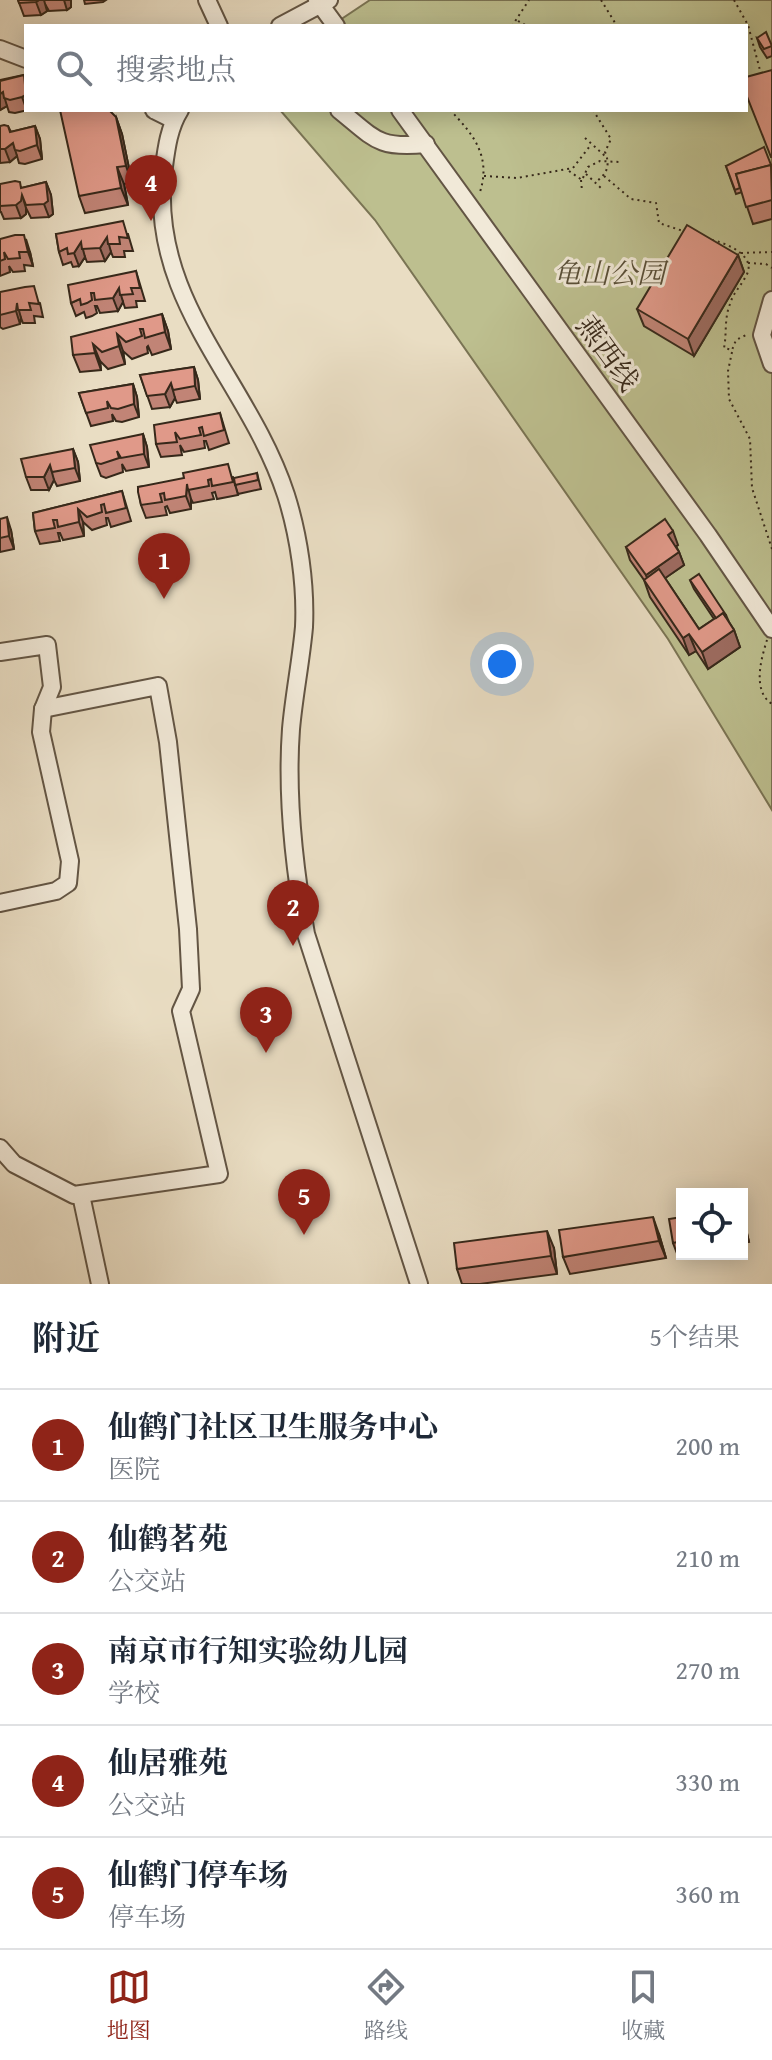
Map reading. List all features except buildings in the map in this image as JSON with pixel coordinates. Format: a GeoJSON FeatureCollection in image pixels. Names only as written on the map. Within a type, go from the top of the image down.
{"type":"FeatureCollection","features":[{"type":"Feature","properties":{"kind":"street"},"geometry":{"type":"LineString","coordinates":[[207,0],[218,24]]}},
{"type":"Feature","properties":{"kind":"street"},"geometry":{"type":"LineString","coordinates":[[283,24],[322,1],[335,24]]}},
{"type":"Feature","properties":{"kind":"street"},"geometry":{"type":"LineString","coordinates":[[0,49],[24,58]]}},
{"type":"Feature","properties":{"kind":"street"},"geometry":{"type":"LineString","coordinates":[[341,112],[376,141],[391,147],[426,144]]}},
{"type":"Feature","properties":{"kind":"street","name":"燕西线"},"geometry":{"type":"LineString","coordinates":[[402,112],[468,209],[691,510],[772,631]]}},
{"type":"Feature","properties":{"kind":"street"},"geometry":{"type":"LineString","coordinates":[[177,115],[162,189],[162,223],[168,259],[188,312],[262,435],[287,498],[300,562],[304,625],[291,729],[290,784],[296,878],[306,934],[419,1284]]}},
{"type":"Feature","properties":{"kind":"street"},"geometry":{"type":"LineString","coordinates":[[772,300],[764,329],[765,352],[772,364]]}},
{"type":"Feature","properties":{"kind":"street"},"geometry":{"type":"LineString","coordinates":[[0,652],[47,645],[52,687],[43,709],[41,732],[70,861],[68,883],[56,891],[0,903]]}},
{"type":"Feature","properties":{"kind":"street"},"geometry":{"type":"LineString","coordinates":[[0,1148],[14,1164],[74,1195],[219,1174],[181,1011],[191,989],[188,929],[168,742],[158,686],[43,709]]}},
{"type":"Feature","properties":{"kind":"street"},"geometry":{"type":"LineString","coordinates":[[81,1195],[100,1284]]}},
{"type":"Feature","properties":{"kind":"path"},"geometry":{"type":"LineString","coordinates":[[514,24],[529,0]]}},
{"type":"Feature","properties":{"kind":"path"},"geometry":{"type":"LineString","coordinates":[[601,0],[616,24]]}},
{"type":"Feature","properties":{"kind":"path"},"geometry":{"type":"LineString","coordinates":[[734,0],[745,24]]}},
{"type":"Feature","properties":{"kind":"path"},"geometry":{"type":"LineString","coordinates":[[517,20],[524,24]]}},
{"type":"Feature","properties":{"kind":"path"},"geometry":{"type":"LineString","coordinates":[[748,30],[758,52],[761,83]]}},
{"type":"Feature","properties":{"kind":"path"},"geometry":{"type":"LineString","coordinates":[[452,112],[479,143],[484,176],[479,194],[468,209]]}},
{"type":"Feature","properties":{"kind":"path"},"geometry":{"type":"LineString","coordinates":[[594,112],[611,139],[605,152],[608,160],[604,176],[597,181]]}},
{"type":"Feature","properties":{"kind":"path"},"geometry":{"type":"LineString","coordinates":[[585,138],[608,160],[619,162]]}},
{"type":"Feature","properties":{"kind":"path"},"geometry":{"type":"LineString","coordinates":[[484,176],[517,178],[567,170],[573,168],[590,146]]}},
{"type":"Feature","properties":{"kind":"path"},"geometry":{"type":"LineString","coordinates":[[580,179],[588,167],[608,160]]}},
{"type":"Feature","properties":{"kind":"path"},"geometry":{"type":"LineString","coordinates":[[567,170],[580,179],[582,191]]}},
{"type":"Feature","properties":{"kind":"path"},"geometry":{"type":"LineString","coordinates":[[585,173],[601,188]]}},
{"type":"Feature","properties":{"kind":"path"},"geometry":{"type":"LineString","coordinates":[[604,176],[631,199],[656,203],[659,223],[687,232]]}},
{"type":"Feature","properties":{"kind":"path"},"geometry":{"type":"LineString","coordinates":[[710,240],[728,244],[747,263],[748,274],[734,292],[725,320],[724,348],[732,350]]}},
{"type":"Feature","properties":{"kind":"path"},"geometry":{"type":"LineString","coordinates":[[740,253],[772,252]]}},
{"type":"Feature","properties":{"kind":"path"},"geometry":{"type":"LineString","coordinates":[[747,263],[766,264],[772,268]]}},
{"type":"Feature","properties":{"kind":"path"},"geometry":{"type":"LineString","coordinates":[[764,329],[736,340],[728,371],[729,399],[750,439],[752,488],[772,549]]}},
{"type":"Feature","properties":{"kind":"path"},"geometry":{"type":"LineString","coordinates":[[772,631],[763,653],[760,675],[761,692],[772,704]]}},
{"type":"Feature","properties":{"kind":"green space","name":"龟山公园"},"geometry":{"type":"Polygon","coordinates":[[[370,0],[772,0],[772,810],[668,639],[375,220],[282,112],[748,112],[748,24],[334,24],[370,0]]]}},
{"type":"Feature","properties":{"kind":"place","name":"仙居雅苑"},"geometry":{"type":"Point","coordinates":[151,221]}},
{"type":"Feature","properties":{"kind":"place","name":"仙鹤门社区卫生服务中心"},"geometry":{"type":"Point","coordinates":[164,599]}},
{"type":"Feature","properties":{"kind":"place","name":"仙鹤茗苑"},"geometry":{"type":"Point","coordinates":[293,946]}},
{"type":"Feature","properties":{"kind":"place","name":"南京市行知实验幼儿园"},"geometry":{"type":"Point","coordinates":[266,1053]}},
{"type":"Feature","properties":{"kind":"place","name":"仙鹤门停车场"},"geometry":{"type":"Point","coordinates":[304,1235]}}]}
